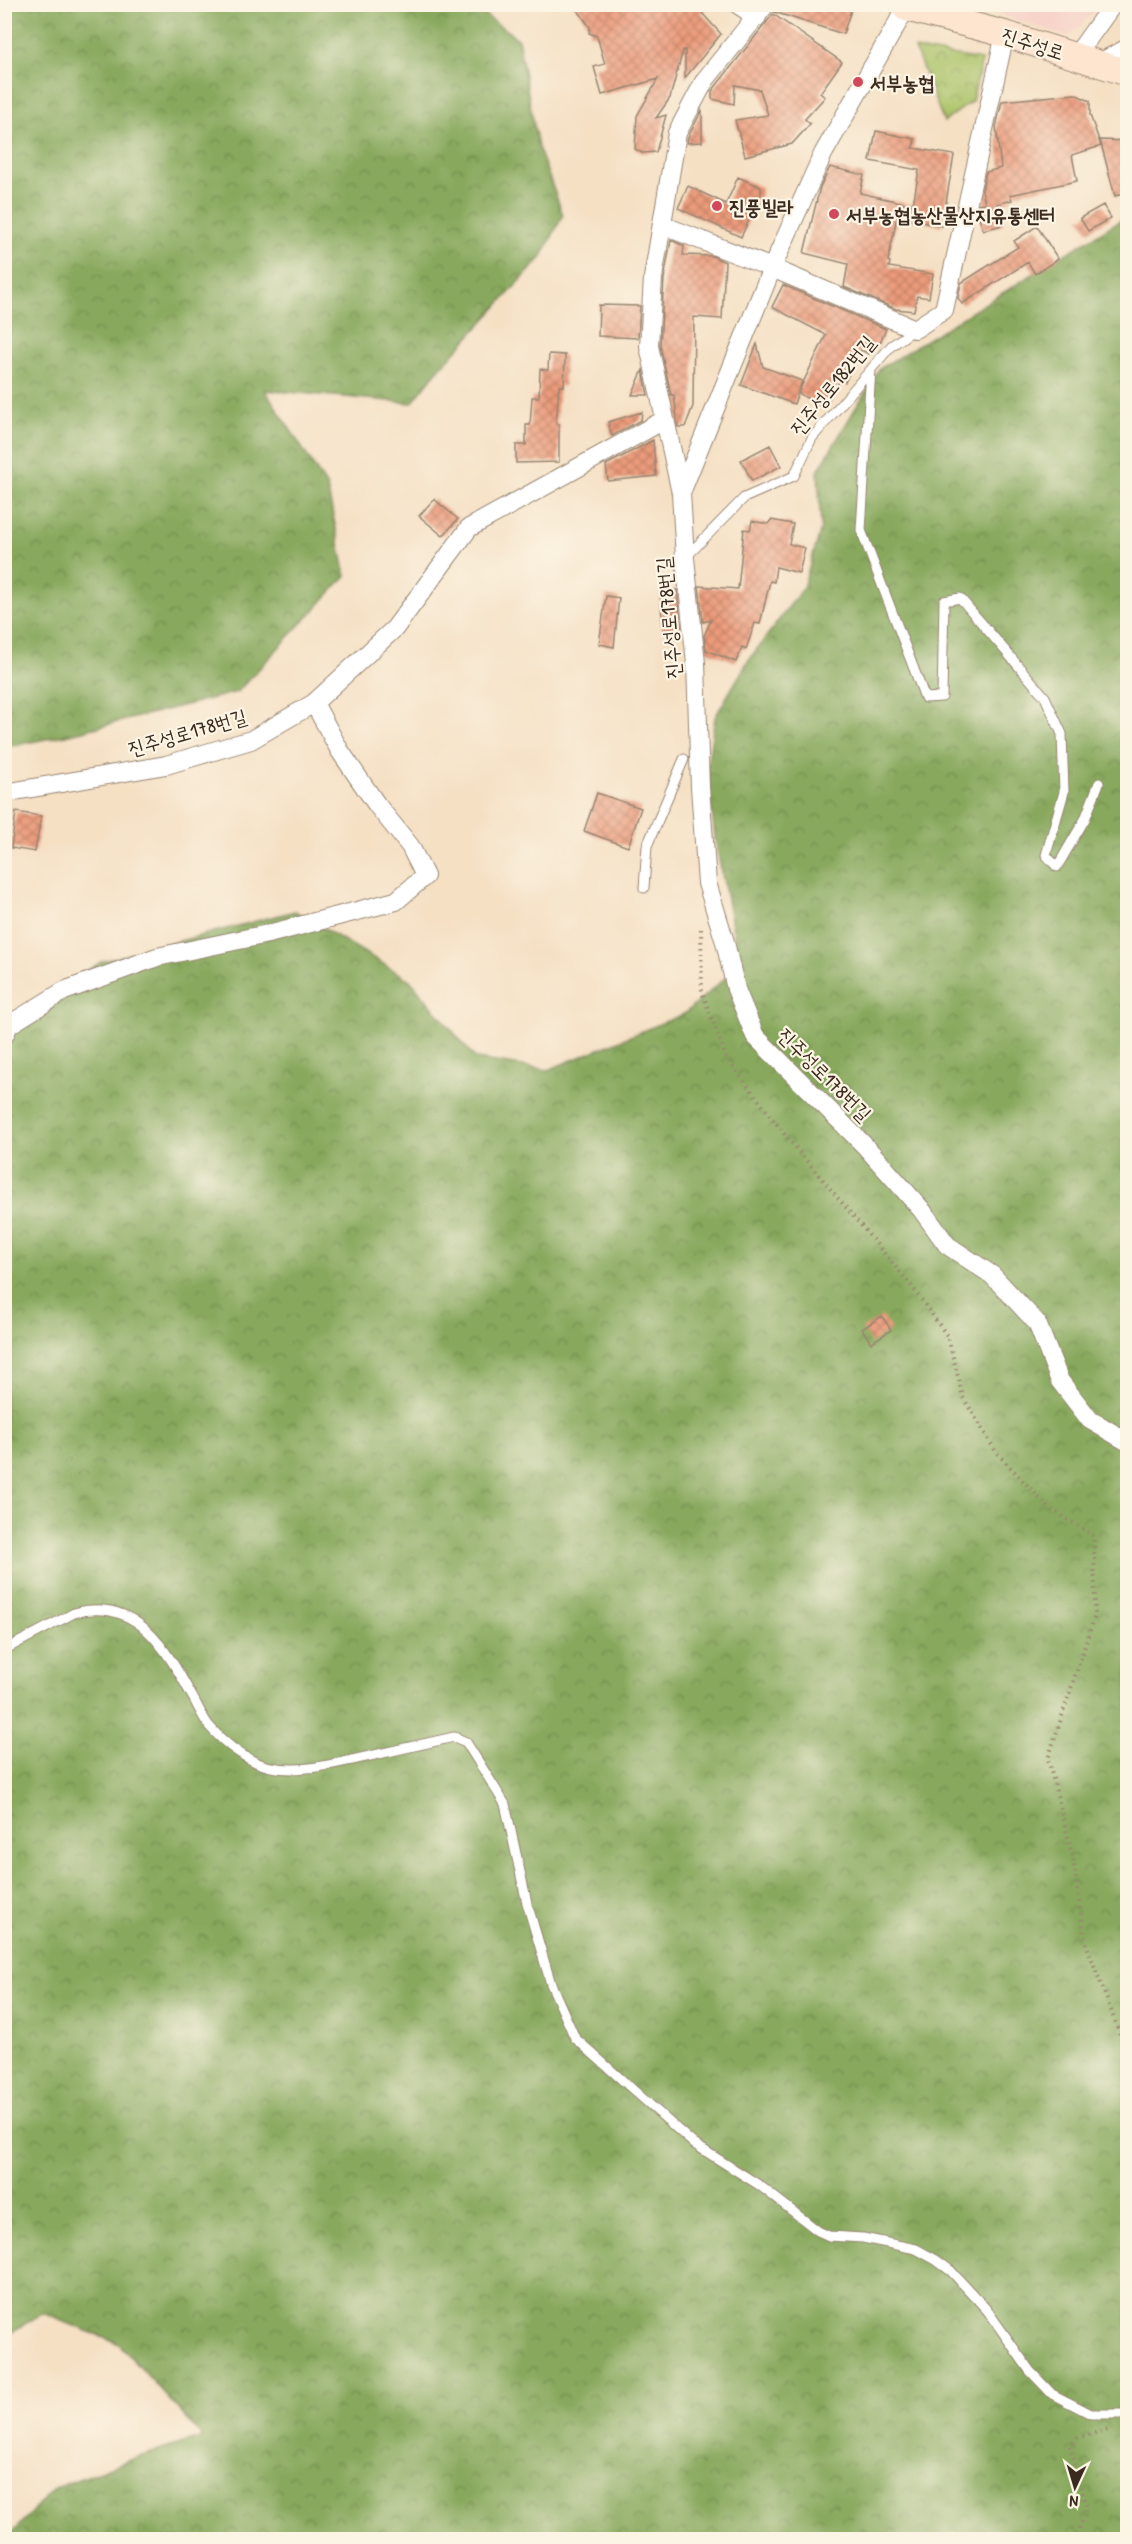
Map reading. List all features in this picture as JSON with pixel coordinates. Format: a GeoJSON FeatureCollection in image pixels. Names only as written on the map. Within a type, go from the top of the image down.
{"type":"FeatureCollection","features":[{"type":"Feature","properties":{"kind":"main road","name":"진주성로"},"geometry":{"type":"LineString","coordinates":[[906,6],[1128,73]]}},
{"type":"Feature","properties":{"kind":"street"},"geometry":{"type":"LineString","coordinates":[[737,4],[761,11]]}},
{"type":"Feature","properties":{"kind":"street"},"geometry":{"type":"LineString","coordinates":[[1086,60],[1113,4]]}},
{"type":"Feature","properties":{"kind":"street","name":"진주성로178번길"},"geometry":{"type":"LineString","coordinates":[[681,493],[772,268],[823,154],[906,6]]}},
{"type":"Feature","properties":{"kind":"street","name":"진주성로178번길"},"geometry":{"type":"LineString","coordinates":[[761,11],[705,80],[678,133],[653,278],[649,346],[681,493],[696,663],[700,787],[707,883],[736,989],[755,1036],[866,1147],[921,1209],[947,1245],[992,1275],[1037,1323],[1060,1381],[1078,1405],[1090,1420],[1128,1442]]}},
{"type":"Feature","properties":{"kind":"street","name":"진주성로182번길"},"geometry":{"type":"LineString","coordinates":[[915,329],[944,310],[1005,34]]}},
{"type":"Feature","properties":{"kind":"street"},"geometry":{"type":"LineString","coordinates":[[1086,60],[1128,48]]}},
{"type":"Feature","properties":{"kind":"street"},"geometry":{"type":"LineString","coordinates":[[662,225],[772,268],[915,329]]}},
{"type":"Feature","properties":{"kind":"street","name":"진주성로178번길"},"geometry":{"type":"LineString","coordinates":[[4,793],[166,765],[251,740],[314,703],[395,628],[469,528],[664,420]]}},
{"type":"Feature","properties":{"kind":"street"},"geometry":{"type":"LineString","coordinates":[[4,1036],[9,1025],[64,991],[157,957],[268,934],[396,901],[425,876],[410,846],[377,805],[340,751],[314,703]]}},
{"type":"Feature","properties":{"kind":"lane","name":"진주성로182번길"},"geometry":{"type":"LineString","coordinates":[[685,558],[744,498],[794,476],[812,438],[891,346],[915,329]]}},
{"type":"Feature","properties":{"kind":"lane"},"geometry":{"type":"LineString","coordinates":[[871,369],[861,530],[925,698],[942,697],[944,601],[960,598],[1045,697],[1062,734],[1064,792],[1046,855],[1057,867],[1085,819],[1099,783]]}},
{"type":"Feature","properties":{"kind":"lane"},"geometry":{"type":"LineString","coordinates":[[644,888],[646,846],[684,759]]}},
{"type":"Feature","properties":{"kind":"lane"},"geometry":{"type":"LineString","coordinates":[[4,1650],[74,1613],[85,1610],[107,1610],[134,1619],[159,1641],[174,1662],[209,1726],[248,1757],[270,1767],[310,1768],[454,1737],[466,1742],[505,1804],[527,1903],[551,1984],[575,2037],[694,2144],[759,2185],[818,2230],[829,2236],[862,2238],[916,2249],[951,2271],[987,2310],[1030,2371],[1052,2394],[1091,2414],[1128,2414]]}},
{"type":"Feature","properties":{"kind":"path"},"geometry":{"type":"LineString","coordinates":[[700,922],[702,992],[726,1057],[781,1130],[910,1284],[948,1337],[963,1397],[996,1452],[1049,1508],[1094,1536],[1095,1615],[1048,1759],[1073,1858],[1084,1941],[1127,2053]]}},
{"type":"Feature","properties":{"kind":"path"},"geometry":{"type":"LineString","coordinates":[[1076,2540],[1086,2506],[1070,2446],[1077,2438],[1117,2428]]}},
{"type":"Feature","properties":{"kind":"shaded area"},"geometry":{"type":"Polygon","coordinates":[[[972,5],[1102,5],[1068,37],[972,5]]]}},
{"type":"Feature","properties":{"kind":"green space"},"geometry":{"type":"Polygon","coordinates":[[[5,4],[471,5],[518,39],[538,147],[563,215],[541,258],[434,375],[412,403],[265,390],[327,487],[346,576],[237,692],[66,735],[5,747],[5,4]]]}},
{"type":"Feature","properties":{"kind":"green space"},"geometry":{"type":"Polygon","coordinates":[[[915,49],[982,60],[972,101],[944,122],[915,49]]]}},
{"type":"Feature","properties":{"kind":"green space"},"geometry":{"type":"Polygon","coordinates":[[[1127,216],[1127,2539],[6,2539],[55,2488],[129,2460],[203,2437],[119,2344],[43,2313],[5,2336],[5,1019],[103,961],[295,911],[410,980],[476,1059],[548,1070],[684,1014],[740,965],[715,839],[707,766],[715,717],[748,661],[803,588],[821,529],[818,471],[879,369],[1127,216]]]}},
{"type":"Feature","properties":{"kind":"building"},"geometry":{"type":"Polygon","coordinates":[[[573,4],[709,4],[702,13],[721,34],[685,78],[685,50],[683,50],[670,98],[656,118],[666,115],[656,152],[642,153],[635,149],[637,116],[658,79],[602,95],[594,67],[605,64],[597,36],[589,33],[590,27],[573,4]]]}},
{"type":"Feature","properties":{"kind":"building"},"geometry":{"type":"Polygon","coordinates":[[[777,4],[853,4],[843,34],[774,12],[777,4]]]}},
{"type":"Feature","properties":{"kind":"building"},"geometry":{"type":"Polygon","coordinates":[[[773,14],[842,62],[820,93],[825,97],[805,119],[810,124],[792,144],[745,156],[735,120],[768,115],[760,90],[735,85],[734,104],[712,99],[712,91],[773,14]]]}},
{"type":"Feature","properties":{"kind":"building"},"geometry":{"type":"Polygon","coordinates":[[[1075,94],[1090,101],[1090,115],[1101,146],[1072,155],[1077,181],[1010,195],[1012,200],[997,204],[1003,225],[983,230],[977,211],[979,204],[985,203],[982,190],[986,172],[1001,168],[996,127],[1002,101],[1075,94]]]}},
{"type":"Feature","properties":{"kind":"building"},"geometry":{"type":"Polygon","coordinates":[[[702,110],[702,142],[687,143],[688,137],[702,110]]]}},
{"type":"Feature","properties":{"kind":"building"},"geometry":{"type":"Polygon","coordinates":[[[876,131],[915,139],[913,148],[954,155],[942,226],[897,217],[888,261],[890,262],[889,267],[933,274],[929,298],[917,296],[914,311],[896,309],[844,287],[848,264],[804,253],[820,187],[830,167],[864,175],[860,193],[913,205],[919,170],[870,161],[876,131]]]}},
{"type":"Feature","properties":{"kind":"building"},"geometry":{"type":"Polygon","coordinates":[[[1100,140],[1128,141],[1128,193],[1115,196],[1100,140]]]}},
{"type":"Feature","properties":{"kind":"building","name":"진풍빌라"},"geometry":{"type":"Polygon","coordinates":[[[738,177],[761,187],[761,194],[741,237],[678,208],[688,186],[726,204],[738,177]]]}},
{"type":"Feature","properties":{"kind":"building"},"geometry":{"type":"Polygon","coordinates":[[[1103,205],[1111,218],[1088,231],[1080,218],[1103,205]]]}},
{"type":"Feature","properties":{"kind":"building"},"geometry":{"type":"Polygon","coordinates":[[[1037,226],[1058,259],[1035,274],[1028,262],[962,304],[958,298],[961,283],[1018,247],[1014,241],[1037,226]]]}},
{"type":"Feature","properties":{"kind":"building"},"geometry":{"type":"Polygon","coordinates":[[[671,240],[684,246],[683,255],[712,256],[725,262],[722,319],[694,317],[693,406],[685,427],[678,427],[674,395],[671,395],[660,345],[664,279],[671,240]]]}},
{"type":"Feature","properties":{"kind":"building"},"geometry":{"type":"Polygon","coordinates":[[[783,285],[886,329],[879,345],[869,354],[861,350],[845,382],[840,380],[824,408],[798,393],[826,335],[772,307],[783,285]]]}},
{"type":"Feature","properties":{"kind":"building"},"geometry":{"type":"Polygon","coordinates":[[[599,305],[640,306],[638,338],[598,336],[599,305]]]}},
{"type":"Feature","properties":{"kind":"building"},"geometry":{"type":"Polygon","coordinates":[[[757,344],[763,367],[802,381],[794,404],[741,385],[757,344]]]}},
{"type":"Feature","properties":{"kind":"building"},"geometry":{"type":"Polygon","coordinates":[[[549,354],[565,355],[564,386],[559,386],[556,424],[559,424],[559,462],[516,463],[516,445],[526,445],[526,425],[530,425],[532,397],[539,397],[540,369],[548,370],[549,354]]]}},
{"type":"Feature","properties":{"kind":"building"},"geometry":{"type":"Polygon","coordinates":[[[643,370],[648,395],[632,395],[643,370]]]}},
{"type":"Feature","properties":{"kind":"building"},"geometry":{"type":"Polygon","coordinates":[[[642,412],[641,420],[612,436],[608,422],[642,412]]]}},
{"type":"Feature","properties":{"kind":"building"},"geometry":{"type":"Polygon","coordinates":[[[653,440],[656,476],[608,481],[606,465],[653,440]]]}},
{"type":"Feature","properties":{"kind":"building"},"geometry":{"type":"Polygon","coordinates":[[[770,445],[781,466],[752,481],[741,460],[770,445]]]}},
{"type":"Feature","properties":{"kind":"building"},"geometry":{"type":"Polygon","coordinates":[[[434,499],[458,519],[443,536],[419,516],[434,499]]]}},
{"type":"Feature","properties":{"kind":"building"},"geometry":{"type":"Polygon","coordinates":[[[771,520],[793,524],[789,544],[805,548],[799,573],[776,567],[774,582],[770,581],[760,624],[755,623],[746,649],[742,647],[736,662],[706,650],[704,636],[711,620],[703,622],[699,586],[738,589],[744,529],[750,530],[752,521],[768,524],[771,520]]]}},
{"type":"Feature","properties":{"kind":"building"},"geometry":{"type":"Polygon","coordinates":[[[677,590],[681,627],[663,631],[660,592],[677,590]]]}},
{"type":"Feature","properties":{"kind":"building"},"geometry":{"type":"Polygon","coordinates":[[[606,596],[619,598],[614,647],[599,644],[606,596]]]}},
{"type":"Feature","properties":{"kind":"building"},"geometry":{"type":"Polygon","coordinates":[[[597,793],[641,808],[628,847],[584,831],[597,793]]]}},
{"type":"Feature","properties":{"kind":"building"},"geometry":{"type":"Polygon","coordinates":[[[16,812],[41,816],[35,852],[11,848],[16,812]]]}},
{"type":"Feature","properties":{"kind":"building"},"geometry":{"type":"Polygon","coordinates":[[[882,1316],[891,1330],[871,1343],[862,1329],[882,1316]]]}},
{"type":"Feature","properties":{"kind":"place","name":"서부농협"},"geometry":{"type":"Point","coordinates":[858,82]}},
{"type":"Feature","properties":{"kind":"place","name":"진풍빌라"},"geometry":{"type":"Point","coordinates":[717,206]}},
{"type":"Feature","properties":{"kind":"place","name":"서부농협농산물산지유통센터"},"geometry":{"type":"Point","coordinates":[834,214]}}]}
